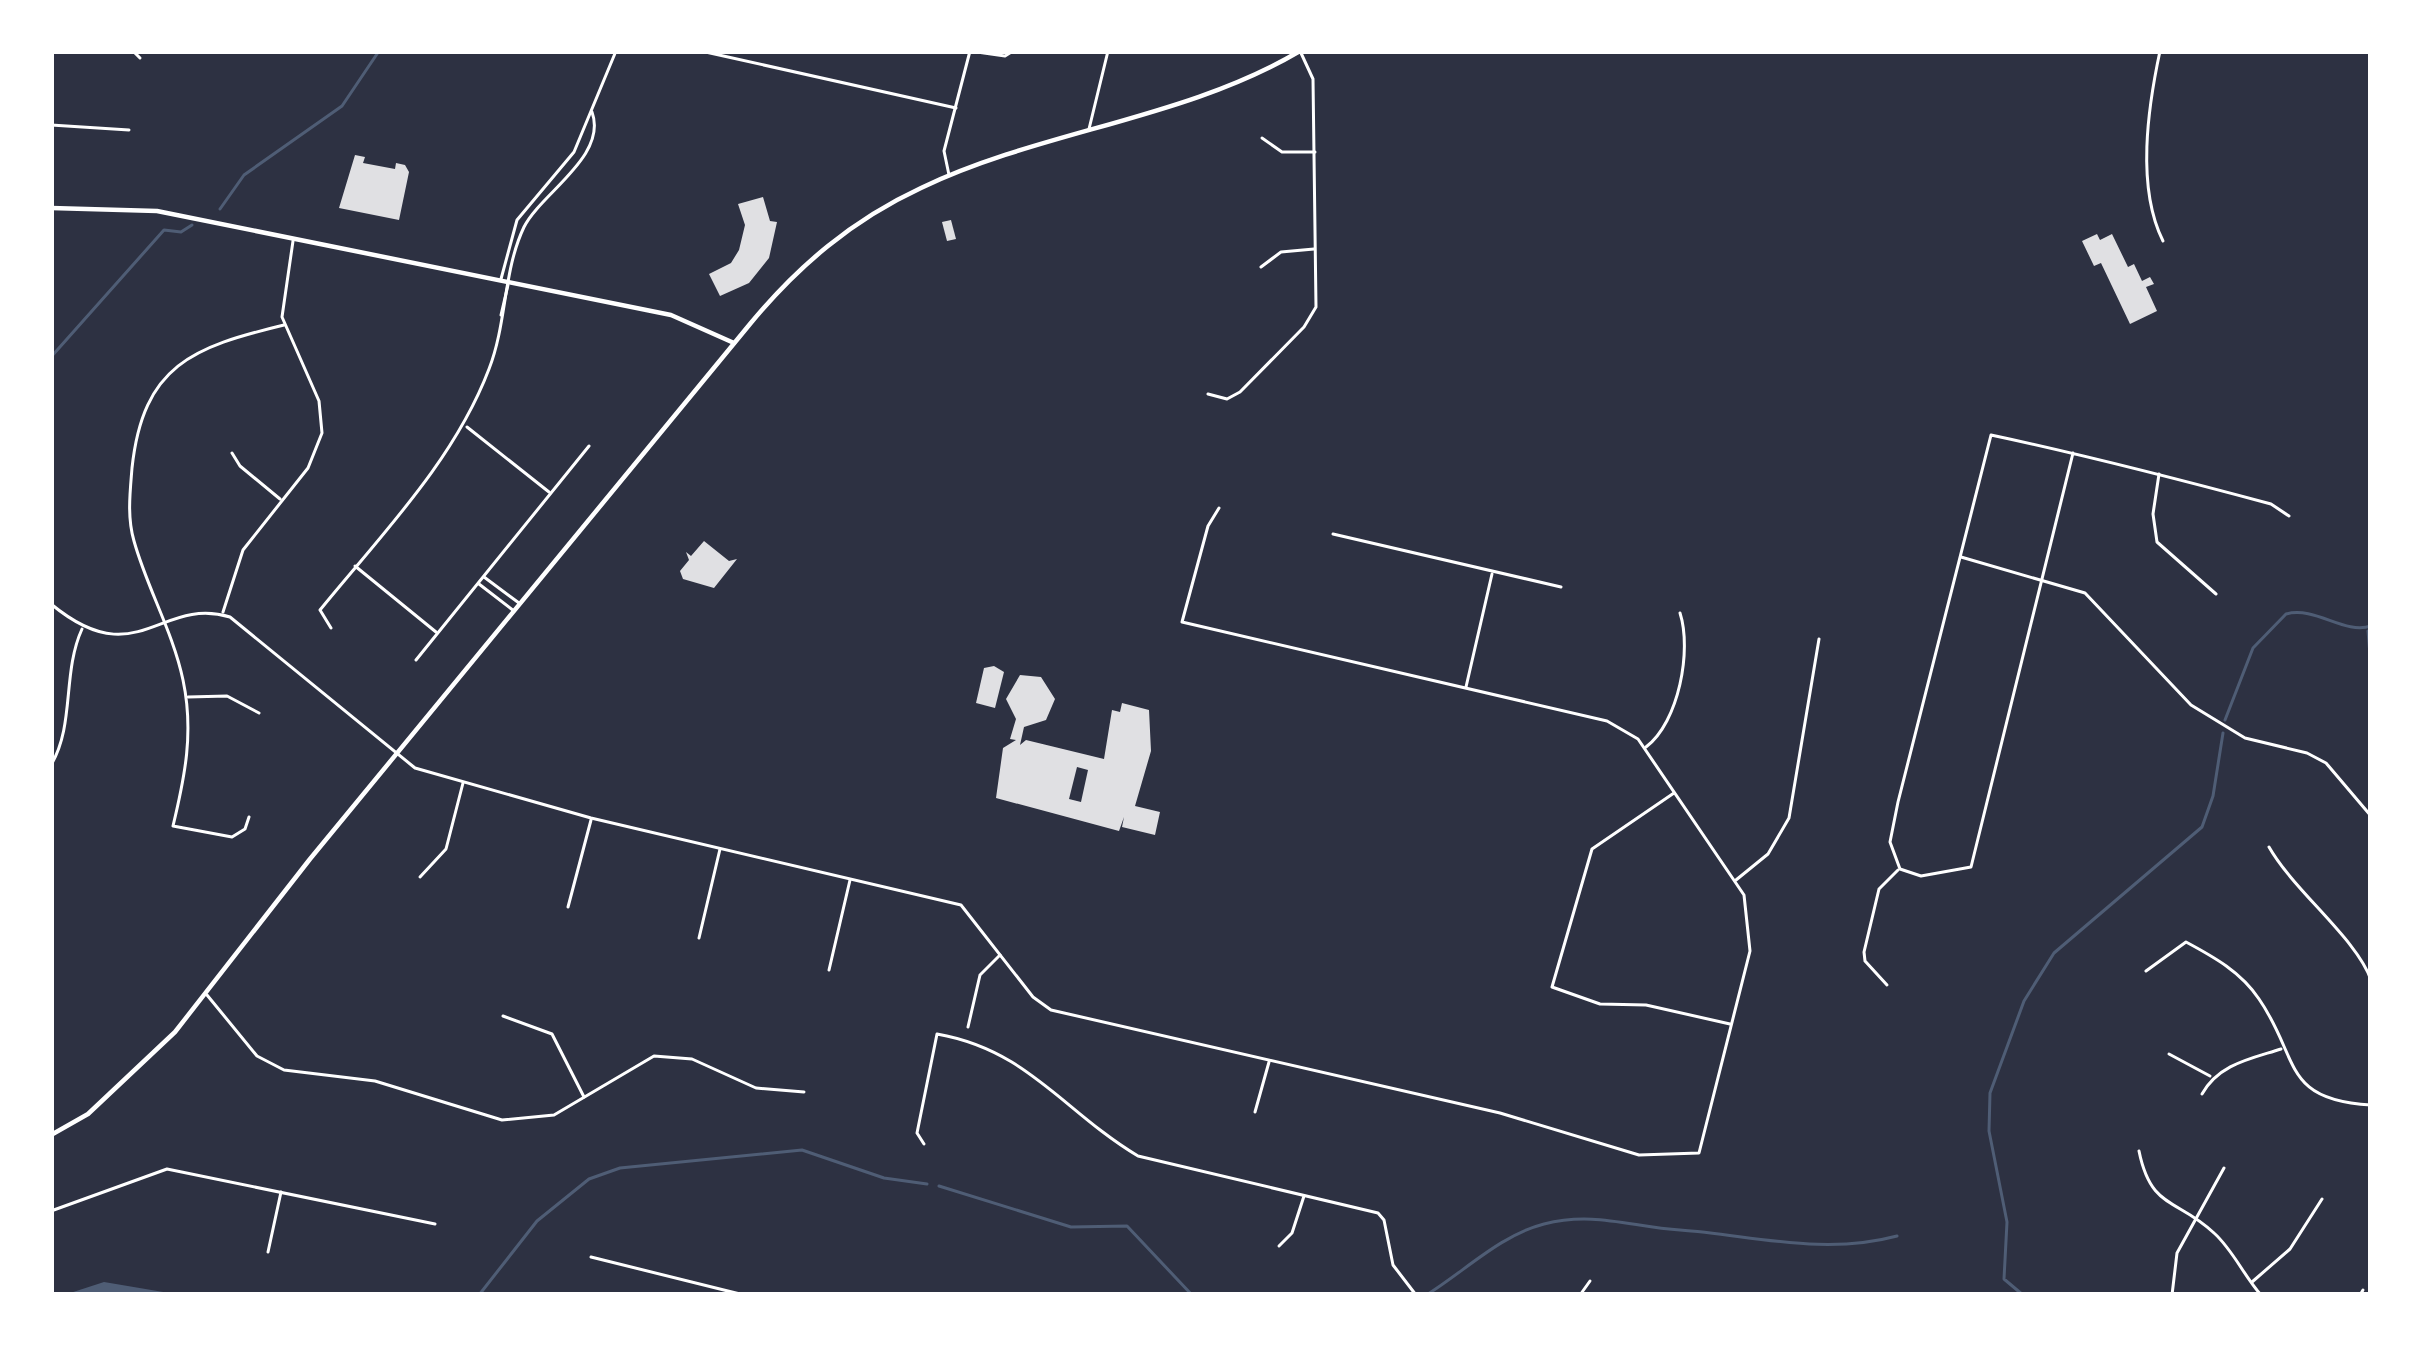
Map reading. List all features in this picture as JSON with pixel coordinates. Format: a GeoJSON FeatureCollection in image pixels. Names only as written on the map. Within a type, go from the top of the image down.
{"type":"FeatureCollection","features":[{"type":"Feature","properties":{"kind":"main road"},"geometry":{"type":"LineString","coordinates":[[51,1136],[88,1114],[146,1065],[734,343],[822,249],[881,208],[949,176],[1231,86],[1300,51]]}},
{"type":"Feature","properties":{"kind":"main road"},"geometry":{"type":"LineString","coordinates":[[51,208],[140,208],[683,319],[734,343]]}},
{"type":"Feature","properties":{"kind":"street"},"geometry":{"type":"LineString","coordinates":[[133,51],[140,58]]}},
{"type":"Feature","properties":{"kind":"street"},"geometry":{"type":"LineString","coordinates":[[500,280],[517,220],[569,159],[616,51]]}},
{"type":"Feature","properties":{"kind":"street"},"geometry":{"type":"LineString","coordinates":[[701,51],[956,108]]}},
{"type":"Feature","properties":{"kind":"street"},"geometry":{"type":"LineString","coordinates":[[949,176],[944,151],[970,51],[1005,56],[1013,51]]}},
{"type":"Feature","properties":{"kind":"street"},"geometry":{"type":"LineString","coordinates":[[1090,131],[1088,119],[1108,51]]}},
{"type":"Feature","properties":{"kind":"street"},"geometry":{"type":"LineString","coordinates":[[1208,394],[1227,399],[1240,392],[1310,320],[1318,298],[1313,80],[1300,51]]}},
{"type":"Feature","properties":{"kind":"street"},"geometry":{"type":"LineString","coordinates":[[2160,51],[2148,119],[2152,197],[2163,241]]}},
{"type":"Feature","properties":{"kind":"street"},"geometry":{"type":"LineString","coordinates":[[331,628],[320,610],[465,426],[491,366],[524,226],[584,153],[594,129],[592,112]]}},
{"type":"Feature","properties":{"kind":"street"},"geometry":{"type":"LineString","coordinates":[[51,125],[129,130]]}},
{"type":"Feature","properties":{"kind":"street"},"geometry":{"type":"LineString","coordinates":[[1262,138],[1282,152],[1317,152]]}},
{"type":"Feature","properties":{"kind":"street"},"geometry":{"type":"LineString","coordinates":[[222,614],[243,550],[316,455],[323,419],[284,325],[283,291],[293,239]]}},
{"type":"Feature","properties":{"kind":"street"},"geometry":{"type":"LineString","coordinates":[[1261,267],[1281,252],[1317,249]]}},
{"type":"Feature","properties":{"kind":"street"},"geometry":{"type":"LineString","coordinates":[[249,818],[245,829],[232,837],[173,826],[189,758],[186,697],[130,521],[141,418],[162,380],[192,353],[284,325]]}},
{"type":"Feature","properties":{"kind":"street"},"geometry":{"type":"LineString","coordinates":[[465,426],[550,493]]}},
{"type":"Feature","properties":{"kind":"street"},"geometry":{"type":"LineString","coordinates":[[1900,869],[1890,842],[1990,435],[2159,473],[2271,504],[2289,517]]}},
{"type":"Feature","properties":{"kind":"street"},"geometry":{"type":"LineString","coordinates":[[416,659],[589,446]]}},
{"type":"Feature","properties":{"kind":"street"},"geometry":{"type":"LineString","coordinates":[[232,453],[282,501]]}},
{"type":"Feature","properties":{"kind":"street"},"geometry":{"type":"LineString","coordinates":[[1900,869],[1921,876],[1971,867],[2073,453]]}},
{"type":"Feature","properties":{"kind":"street"},"geometry":{"type":"LineString","coordinates":[[2159,473],[2152,514],[2157,542],[2216,594]]}},
{"type":"Feature","properties":{"kind":"street"},"geometry":{"type":"LineString","coordinates":[[51,604],[83,627],[120,636],[197,615],[222,614],[280,655],[420,770],[591,818],[961,904],[1033,997],[1051,1010],[1500,1113],[1639,1155],[1699,1153],[1750,951],[1750,918],[1735,882],[1645,748],[1628,730],[1607,721],[1182,622],[1208,526],[1219,508]]}},
{"type":"Feature","properties":{"kind":"street"},"geometry":{"type":"LineString","coordinates":[[1334,534],[1562,586]]}},
{"type":"Feature","properties":{"kind":"street"},"geometry":{"type":"LineString","coordinates":[[1957,556],[2042,579],[2096,601],[2207,717],[2246,738],[2307,753],[2326,763],[2371,816]]}},
{"type":"Feature","properties":{"kind":"street"},"geometry":{"type":"LineString","coordinates":[[355,566],[437,633]]}},
{"type":"Feature","properties":{"kind":"street"},"geometry":{"type":"LineString","coordinates":[[1466,688],[1492,572]]}},
{"type":"Feature","properties":{"kind":"street"},"geometry":{"type":"LineString","coordinates":[[483,576],[521,604]]}},
{"type":"Feature","properties":{"kind":"street"},"geometry":{"type":"LineString","coordinates":[[477,583],[515,611]]}},
{"type":"Feature","properties":{"kind":"street"},"geometry":{"type":"LineString","coordinates":[[1645,748],[1668,724],[1673,706],[1686,634],[1680,613]]}},
{"type":"Feature","properties":{"kind":"street"},"geometry":{"type":"LineString","coordinates":[[51,766],[63,731],[70,663],[83,627]]}},
{"type":"Feature","properties":{"kind":"street"},"geometry":{"type":"LineString","coordinates":[[1735,882],[1768,854],[1789,818],[1819,639]]}},
{"type":"Feature","properties":{"kind":"street"},"geometry":{"type":"LineString","coordinates":[[186,697],[227,696],[259,713]]}},
{"type":"Feature","properties":{"kind":"street"},"geometry":{"type":"LineString","coordinates":[[51,730],[63,731]]}},
{"type":"Feature","properties":{"kind":"street"},"geometry":{"type":"LineString","coordinates":[[420,878],[450,839],[464,781]]}},
{"type":"Feature","properties":{"kind":"street"},"geometry":{"type":"LineString","coordinates":[[1676,792],[1592,849],[1552,987],[1600,1004],[1646,1005],[1732,1024]]}},
{"type":"Feature","properties":{"kind":"street"},"geometry":{"type":"LineString","coordinates":[[568,908],[591,818]]}},
{"type":"Feature","properties":{"kind":"street"},"geometry":{"type":"LineString","coordinates":[[2269,847],[2297,889],[2363,961],[2371,980]]}},
{"type":"Feature","properties":{"kind":"street"},"geometry":{"type":"LineString","coordinates":[[699,938],[721,848]]}},
{"type":"Feature","properties":{"kind":"street"},"geometry":{"type":"LineString","coordinates":[[1887,986],[1865,961],[1864,952],[1879,890],[1900,869]]}},
{"type":"Feature","properties":{"kind":"street"},"geometry":{"type":"LineString","coordinates":[[829,970],[850,878]]}},
{"type":"Feature","properties":{"kind":"street"},"geometry":{"type":"LineString","coordinates":[[2146,971],[2186,942],[2216,957],[2256,994],[2296,1079],[2309,1091],[2371,1105]]}},
{"type":"Feature","properties":{"kind":"street"},"geometry":{"type":"LineString","coordinates":[[968,1027],[980,975],[1000,955]]}},
{"type":"Feature","properties":{"kind":"street"},"geometry":{"type":"LineString","coordinates":[[206,993],[257,1056],[302,1076],[375,1081],[502,1120],[554,1115],[654,1056],[692,1059],[756,1088],[804,1092]]}},
{"type":"Feature","properties":{"kind":"street"},"geometry":{"type":"LineString","coordinates":[[503,1016],[552,1034],[585,1099]]}},
{"type":"Feature","properties":{"kind":"street"},"geometry":{"type":"LineString","coordinates":[[924,1144],[917,1133],[937,1034],[960,1038],[1017,1062],[1104,1136],[1138,1156],[1378,1213],[1384,1220],[1393,1265],[1416,1295]]}},
{"type":"Feature","properties":{"kind":"street"},"geometry":{"type":"LineString","coordinates":[[2202,1094],[2212,1077],[2282,1048]]}},
{"type":"Feature","properties":{"kind":"street"},"geometry":{"type":"LineString","coordinates":[[2169,1054],[2212,1077]]}},
{"type":"Feature","properties":{"kind":"street"},"geometry":{"type":"LineString","coordinates":[[1256,1112],[1269,1060]]}},
{"type":"Feature","properties":{"kind":"street"},"geometry":{"type":"LineString","coordinates":[[2138,1151],[2144,1178],[2158,1198],[2214,1233],[2261,1295]]}},
{"type":"Feature","properties":{"kind":"street"},"geometry":{"type":"LineString","coordinates":[[2172,1295],[2177,1253],[2224,1168]]}},
{"type":"Feature","properties":{"kind":"street"},"geometry":{"type":"LineString","coordinates":[[51,1211],[167,1169],[435,1225]]}},
{"type":"Feature","properties":{"kind":"street"},"geometry":{"type":"LineString","coordinates":[[268,1252],[282,1190]]}},
{"type":"Feature","properties":{"kind":"street"},"geometry":{"type":"LineString","coordinates":[[1279,1246],[1292,1233],[1304,1196]]}},
{"type":"Feature","properties":{"kind":"street"},"geometry":{"type":"LineString","coordinates":[[2251,1283],[2290,1249],[2322,1199]]}},
{"type":"Feature","properties":{"kind":"street"},"geometry":{"type":"LineString","coordinates":[[591,1257],[744,1295]]}},
{"type":"Feature","properties":{"kind":"street"},"geometry":{"type":"LineString","coordinates":[[1580,1295],[1590,1281]]}},
{"type":"Feature","properties":{"kind":"water"},"geometry":{"type":"Polygon","coordinates":[[[104,1282],[181,1295],[64,1295],[104,1282]]]}},
{"type":"Feature","properties":{"kind":"building"},"geometry":{"type":"Polygon","coordinates":[[[355,155],[365,157],[363,163],[395,169],[396,163],[405,165],[409,172],[399,220],[339,208],[355,155]]]}},
{"type":"Feature","properties":{"kind":"building"},"geometry":{"type":"Polygon","coordinates":[[[763,197],[770,221],[777,222],[769,258],[749,283],[720,296],[709,274],[731,263],[739,250],[745,225],[738,204],[763,197]]]}},
{"type":"Feature","properties":{"kind":"building"},"geometry":{"type":"Polygon","coordinates":[[[951,220],[956,239],[947,241],[942,222],[951,220]]]}},
{"type":"Feature","properties":{"kind":"building"},"geometry":{"type":"Polygon","coordinates":[[[2097,234],[2100,240],[2112,234],[2128,267],[2134,264],[2142,281],[2150,277],[2154,284],[2146,287],[2157,311],[2130,324],[2101,263],[2094,266],[2082,241],[2097,234]]]}},
{"type":"Feature","properties":{"kind":"building"},"geometry":{"type":"Polygon","coordinates":[[[704,541],[729,561],[737,559],[714,588],[683,579],[680,571],[689,560],[686,552],[691,556],[704,541]]]}},
{"type":"Feature","properties":{"kind":"building"},"geometry":{"type":"Polygon","coordinates":[[[994,666],[1004,672],[995,708],[976,703],[984,668],[994,666]]]}},
{"type":"Feature","properties":{"kind":"building"},"geometry":{"type":"Polygon","coordinates":[[[1020,675],[1041,677],[1055,699],[1046,720],[1024,727],[1020,745],[1026,740],[1104,759],[1112,710],[1120,712],[1122,703],[1149,710],[1151,751],[1135,806],[1160,812],[1155,835],[1122,827],[1124,817],[1119,831],[996,798],[1003,748],[1016,740],[1010,739],[1016,719],[1006,699],[1020,675]],[[1077,767],[1069,799],[1081,802],[1088,770],[1077,767]]]}},
{"type":"Feature","properties":{"kind":"waterway"},"geometry":{"type":"LineString","coordinates":[[220,209],[244,175],[342,106],[379,51]]}},
{"type":"Feature","properties":{"kind":"waterway"},"geometry":{"type":"LineString","coordinates":[[51,357],[164,230],[181,232],[192,225]]}},
{"type":"Feature","properties":{"kind":"waterway"},"geometry":{"type":"LineString","coordinates":[[2371,488],[2371,503]]}},
{"type":"Feature","properties":{"kind":"waterway"},"geometry":{"type":"LineString","coordinates":[[2225,720],[2253,648],[2286,614],[2308,614],[2351,627],[2371,626]]}},
{"type":"Feature","properties":{"kind":"waterway"},"geometry":{"type":"LineString","coordinates":[[2368,631],[2371,667]]}},
{"type":"Feature","properties":{"kind":"waterway"},"geometry":{"type":"LineString","coordinates":[[2023,1295],[2004,1279],[2007,1222],[1989,1131],[1990,1093],[2024,1001],[2054,953],[2202,827],[2213,796],[2223,733]]}},
{"type":"Feature","properties":{"kind":"waterway"},"geometry":{"type":"LineString","coordinates":[[479,1295],[537,1221],[589,1179],[620,1168],[802,1150],[884,1178],[927,1184]]}},
{"type":"Feature","properties":{"kind":"waterway"},"geometry":{"type":"LineString","coordinates":[[939,1186],[1071,1227],[1127,1226],[1192,1295]]}},
{"type":"Feature","properties":{"kind":"waterway"},"geometry":{"type":"LineString","coordinates":[[1428,1294],[1513,1236],[1562,1220],[1596,1219],[1815,1244],[1897,1236]]}}]}
